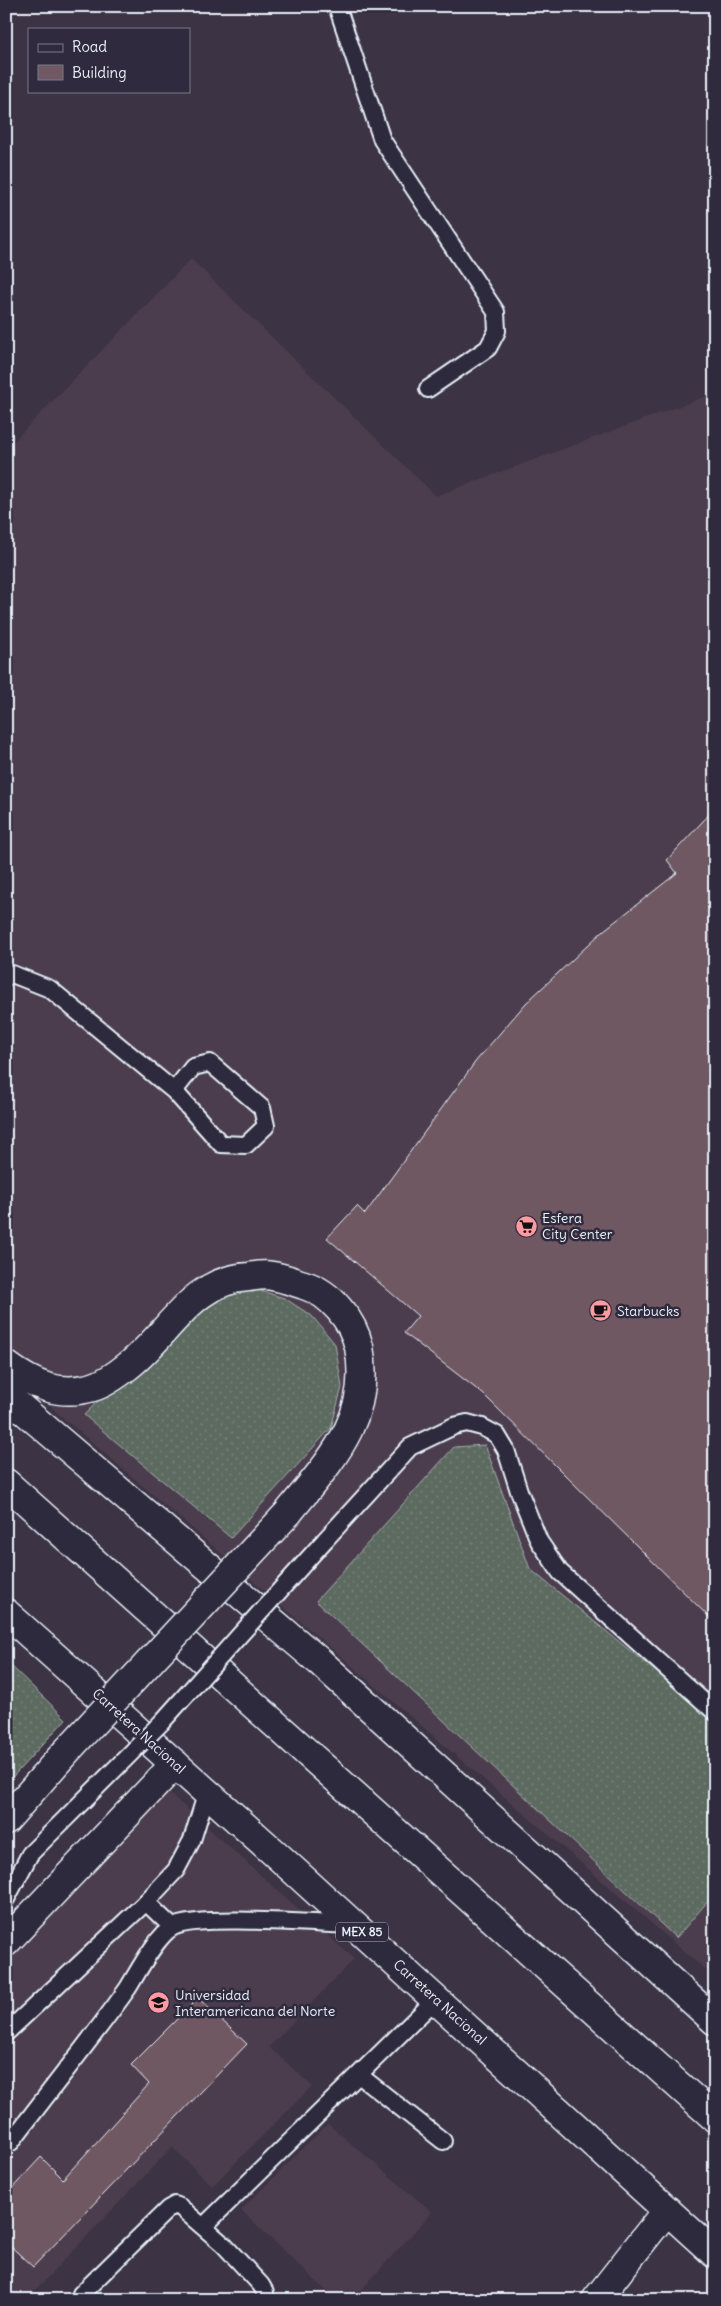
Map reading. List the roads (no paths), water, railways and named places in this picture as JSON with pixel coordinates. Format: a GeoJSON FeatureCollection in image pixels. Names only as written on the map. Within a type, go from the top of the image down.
{"type":"FeatureCollection","features":[{"type":"Feature","properties":{"kind":"main road"},"geometry":{"type":"LineString","coordinates":[[6,1365],[26,1380],[48,1389],[75,1392],[96,1386],[116,1376],[139,1358],[180,1312],[206,1288],[234,1278],[271,1275],[311,1287],[338,1306],[356,1336],[363,1368],[361,1396],[353,1422],[337,1452],[288,1514],[6,1820]]}},
{"type":"Feature","properties":{"kind":"main road"},"geometry":{"type":"LineString","coordinates":[[6,1395],[320,1662],[715,2021]]}},
{"type":"Feature","properties":{"kind":"main road"},"geometry":{"type":"LineString","coordinates":[[6,1483],[715,2118]]}},
{"type":"Feature","properties":{"kind":"main road","name":"Carretera Nacional"},"geometry":{"type":"LineString","coordinates":[[6,1613],[355,1925],[715,2254]]}},
{"type":"Feature","properties":{"kind":"main road"},"geometry":{"type":"LineString","coordinates":[[6,1942],[176,1764]]}},
{"type":"Feature","properties":{"kind":"main road"},"geometry":{"type":"LineString","coordinates":[[596,2300],[667,2210]]}},
{"type":"Feature","properties":{"kind":"lane"},"geometry":{"type":"LineString","coordinates":[[337,6],[382,140],[496,312],[497,331],[488,348],[428,389]]}},
{"type":"Feature","properties":{"kind":"lane"},"geometry":{"type":"LineString","coordinates":[[6,977],[12,974],[50,988],[174,1091],[221,1144],[246,1145],[266,1126],[262,1108],[210,1063],[193,1067],[174,1091]]}},
{"type":"Feature","properties":{"kind":"lane"},"geometry":{"type":"LineString","coordinates":[[6,1875],[30,1854],[161,1723],[410,1447],[454,1426],[467,1423],[482,1427],[497,1435],[506,1450],[519,1491],[539,1541],[560,1572],[715,1712]]}},
{"type":"Feature","properties":{"kind":"lane"},"geometry":{"type":"LineString","coordinates":[[6,2033],[146,1902],[176,1870],[192,1840],[207,1792]]}},
{"type":"Feature","properties":{"kind":"lane"},"geometry":{"type":"LineString","coordinates":[[6,1899],[30,1854]]}},
{"type":"Feature","properties":{"kind":"lane"},"geometry":{"type":"LineString","coordinates":[[146,1902],[172,1927]]}},
{"type":"Feature","properties":{"kind":"lane"},"geometry":{"type":"LineString","coordinates":[[8,2142],[127,1989],[160,1940],[172,1927],[196,1923],[230,1922],[355,1925]]}},
{"type":"Feature","properties":{"kind":"lane"},"geometry":{"type":"LineString","coordinates":[[204,2226],[436,1999]]}},
{"type":"Feature","properties":{"kind":"lane"},"geometry":{"type":"LineString","coordinates":[[359,2075],[444,2141]]}},
{"type":"Feature","properties":{"kind":"lane"},"geometry":{"type":"LineString","coordinates":[[78,2300],[81,2294],[171,2206],[180,2207],[224,2245],[261,2285],[265,2292],[265,2300]]}},
{"type":"Feature","properties":{"kind":"place","name":"Esfera City Center"},"geometry":{"type":"Point","coordinates":[526,1226]}},
{"type":"Feature","properties":{"kind":"place","name":"Starbucks"},"geometry":{"type":"Point","coordinates":[601,1311]}},
{"type":"Feature","properties":{"kind":"place","name":"Universidad Interamericana del Norte"},"geometry":{"type":"Point","coordinates":[159,2003]}}]}
